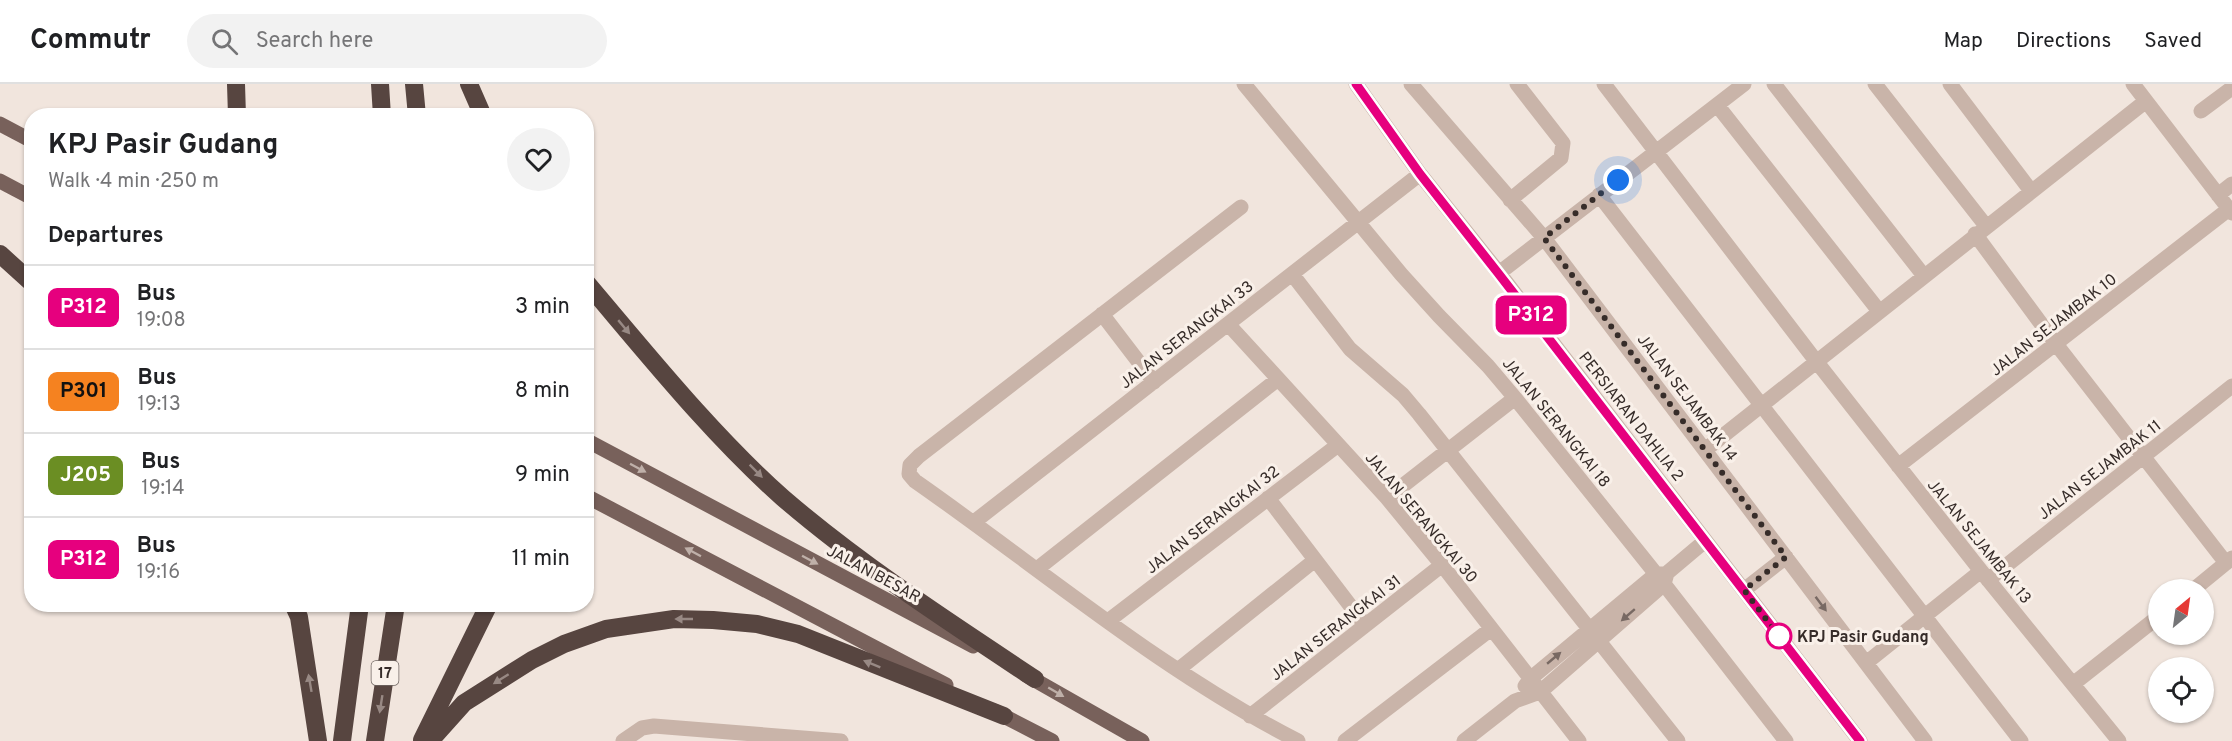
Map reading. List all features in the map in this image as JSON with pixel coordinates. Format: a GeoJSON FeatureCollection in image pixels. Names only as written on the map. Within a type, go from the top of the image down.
{"type":"FeatureCollection","features":[{"type":"Feature","properties":{"kind":"highway"},"geometry":{"type":"LineString","coordinates":[[236,84],[237,108]]}},
{"type":"Feature","properties":{"kind":"highway"},"geometry":{"type":"LineString","coordinates":[[380,84],[382,108]]}},
{"type":"Feature","properties":{"kind":"highway"},"geometry":{"type":"LineString","coordinates":[[414,84],[416,108]]}},
{"type":"Feature","properties":{"kind":"highway"},"geometry":{"type":"LineString","coordinates":[[469,84],[480,108]]}},
{"type":"Feature","properties":{"kind":"highway"},"geometry":{"type":"LineString","coordinates":[[0,254],[24,276]]}},
{"type":"Feature","properties":{"kind":"highway"},"geometry":{"type":"LineString","coordinates":[[594,291],[710,426],[781,496],[918,601],[1035,679]]}},
{"type":"Feature","properties":{"kind":"highway"},"geometry":{"type":"LineString","coordinates":[[297,612],[318,741]]}},
{"type":"Feature","properties":{"kind":"highway","name":"17"},"geometry":{"type":"LineString","coordinates":[[342,741],[359,612]]}},
{"type":"Feature","properties":{"kind":"highway","name":"17"},"geometry":{"type":"LineString","coordinates":[[375,741],[395,612]]}},
{"type":"Feature","properties":{"kind":"highway"},"geometry":{"type":"LineString","coordinates":[[421,741],[486,612]]}},
{"type":"Feature","properties":{"kind":"highway"},"geometry":{"type":"LineString","coordinates":[[430,741],[464,703],[564,644],[606,629],[674,619],[757,624],[798,634],[1004,716]]}},
{"type":"Feature","properties":{"kind":"main road"},"geometry":{"type":"LineString","coordinates":[[0,124],[24,137]]}},
{"type":"Feature","properties":{"kind":"main road"},"geometry":{"type":"LineString","coordinates":[[0,181],[24,194]]}},
{"type":"Feature","properties":{"kind":"main road","name":"JALAN BESAR"},"geometry":{"type":"LineString","coordinates":[[594,444],[1035,679],[1142,741]]}},
{"type":"Feature","properties":{"kind":"main road"},"geometry":{"type":"LineString","coordinates":[[594,500],[1052,741]]}},
{"type":"Feature","properties":{"kind":"street","name":"JALAN SERANGKAI 18"},"geometry":{"type":"LineString","coordinates":[[1244,84],[1439,316],[1469,345],[1515,398],[1662,577],[1785,740]]}},
{"type":"Feature","properties":{"kind":"street","name":"PERSIARAN DAHLIA 2"},"geometry":{"type":"LineString","coordinates":[[1356,84],[1420,174],[1744,590],[1852,738]]}},
{"type":"Feature","properties":{"kind":"street","name":"JALAN SEJAMBAK 14"},"geometry":{"type":"LineString","coordinates":[[1411,84],[1544,238],[1925,741]]}},
{"type":"Feature","properties":{"kind":"street"},"geometry":{"type":"LineString","coordinates":[[1510,200],[1562,158],[1564,152],[1563,143],[1517,84]]}},
{"type":"Feature","properties":{"kind":"street","name":"JALAN SEJAMBAK 13"},"geometry":{"type":"LineString","coordinates":[[1604,84],[1984,576],[2119,741]]}},
{"type":"Feature","properties":{"kind":"street"},"geometry":{"type":"LineString","coordinates":[[1498,273],[1744,84]]}},
{"type":"Feature","properties":{"kind":"street"},"geometry":{"type":"LineString","coordinates":[[1774,84],[1924,276]]}},
{"type":"Feature","properties":{"kind":"street"},"geometry":{"type":"LineString","coordinates":[[1875,84],[1980,230],[2056,344],[2229,561],[2207,579]]}},
{"type":"Feature","properties":{"kind":"street"},"geometry":{"type":"LineString","coordinates":[[1950,84],[2031,191]]}},
{"type":"Feature","properties":{"kind":"street"},"geometry":{"type":"LineString","coordinates":[[2133,84],[2230,211]]}},
{"type":"Feature","properties":{"kind":"street"},"geometry":{"type":"LineString","coordinates":[[2201,111],[2232,88]]}},
{"type":"Feature","properties":{"kind":"street"},"geometry":{"type":"LineString","coordinates":[[1705,450],[1980,230],[2146,101]]}},
{"type":"Feature","properties":{"kind":"street"},"geometry":{"type":"LineString","coordinates":[[1717,105],[1879,311]]}},
{"type":"Feature","properties":{"kind":"street","name":"JALAN SERANGKAI 33"},"geometry":{"type":"LineString","coordinates":[[974,522],[1420,174]]}},
{"type":"Feature","properties":{"kind":"street"},"geometry":{"type":"LineString","coordinates":[[2218,195],[2232,184]]}},
{"type":"Feature","properties":{"kind":"street"},"geometry":{"type":"LineString","coordinates":[[1599,195],[2021,741]]}},
{"type":"Feature","properties":{"kind":"street"},"geometry":{"type":"LineString","coordinates":[[1241,207],[919,456],[910,465],[909,474],[915,481],[1108,621],[1250,716],[1298,741]]}},
{"type":"Feature","properties":{"kind":"street","name":"JALAN SEJAMBAK 10"},"geometry":{"type":"LineString","coordinates":[[1898,466],[2230,211]]}},
{"type":"Feature","properties":{"kind":"street"},"geometry":{"type":"LineString","coordinates":[[1292,274],[1350,349],[1403,396],[1678,741]]}},
{"type":"Feature","properties":{"kind":"street"},"geometry":{"type":"LineString","coordinates":[[1102,314],[1154,382]]}},
{"type":"Feature","properties":{"kind":"street","name":"JALAN SERANGKAI 30"},"geometry":{"type":"LineString","coordinates":[[1228,324],[1386,498],[1442,565],[1579,741]]}},
{"type":"Feature","properties":{"kind":"street"},"geometry":{"type":"LineString","coordinates":[[1037,569],[1278,379]]}},
{"type":"Feature","properties":{"kind":"street","name":"JALAN SEJAMBAK 11"},"geometry":{"type":"LineString","coordinates":[[1866,663],[1924,616],[1984,576],[2145,456],[2232,386]]}},
{"type":"Feature","properties":{"kind":"street"},"geometry":{"type":"LineString","coordinates":[[1386,498],[1515,398]]}},
{"type":"Feature","properties":{"kind":"street","name":"JALAN SERANGKAI 32"},"geometry":{"type":"LineString","coordinates":[[1108,621],[1338,444]]}},
{"type":"Feature","properties":{"kind":"street"},"geometry":{"type":"LineString","coordinates":[[1268,498],[1365,625]]}},
{"type":"Feature","properties":{"kind":"street"},"geometry":{"type":"LineString","coordinates":[[1464,741],[1515,701],[1530,679],[1595,634],[1705,541]]}},
{"type":"Feature","properties":{"kind":"street"},"geometry":{"type":"LineString","coordinates":[[1744,590],[1786,557]]}},
{"type":"Feature","properties":{"kind":"street"},"geometry":{"type":"LineString","coordinates":[[1179,669],[1315,560]]}},
{"type":"Feature","properties":{"kind":"street","name":"JALAN SERANGKAI 31"},"geometry":{"type":"LineString","coordinates":[[1250,716],[1442,565]]}},
{"type":"Feature","properties":{"kind":"street"},"geometry":{"type":"LineString","coordinates":[[2073,684],[2148,625]]}},
{"type":"Feature","properties":{"kind":"street"},"geometry":{"type":"LineString","coordinates":[[1346,741],[1491,629]]}},
{"type":"Feature","properties":{"kind":"street"},"geometry":{"type":"LineString","coordinates":[[1515,701],[1540,692],[1595,634]]}},
{"type":"Feature","properties":{"kind":"street"},"geometry":{"type":"LineString","coordinates":[[627,740],[642,728],[654,726],[705,735],[841,741]]}},
{"type":"Feature","properties":{"kind":"bus line","name":"P312"},"geometry":{"type":"LineString","coordinates":[[1356,84],[1420,174],[1860,741]]}},
{"type":"Feature","properties":{"kind":"place","name":"KPJ Pasir Gudang"},"geometry":{"type":"Point","coordinates":[1779,636]}},
{"type":"Feature","properties":{"kind":"route"},"geometry":{"type":"LineString","coordinates":[[1618,180],[1544,238],[1786,557],[1744,590],[1785,644],[1779,636]]}}]}
